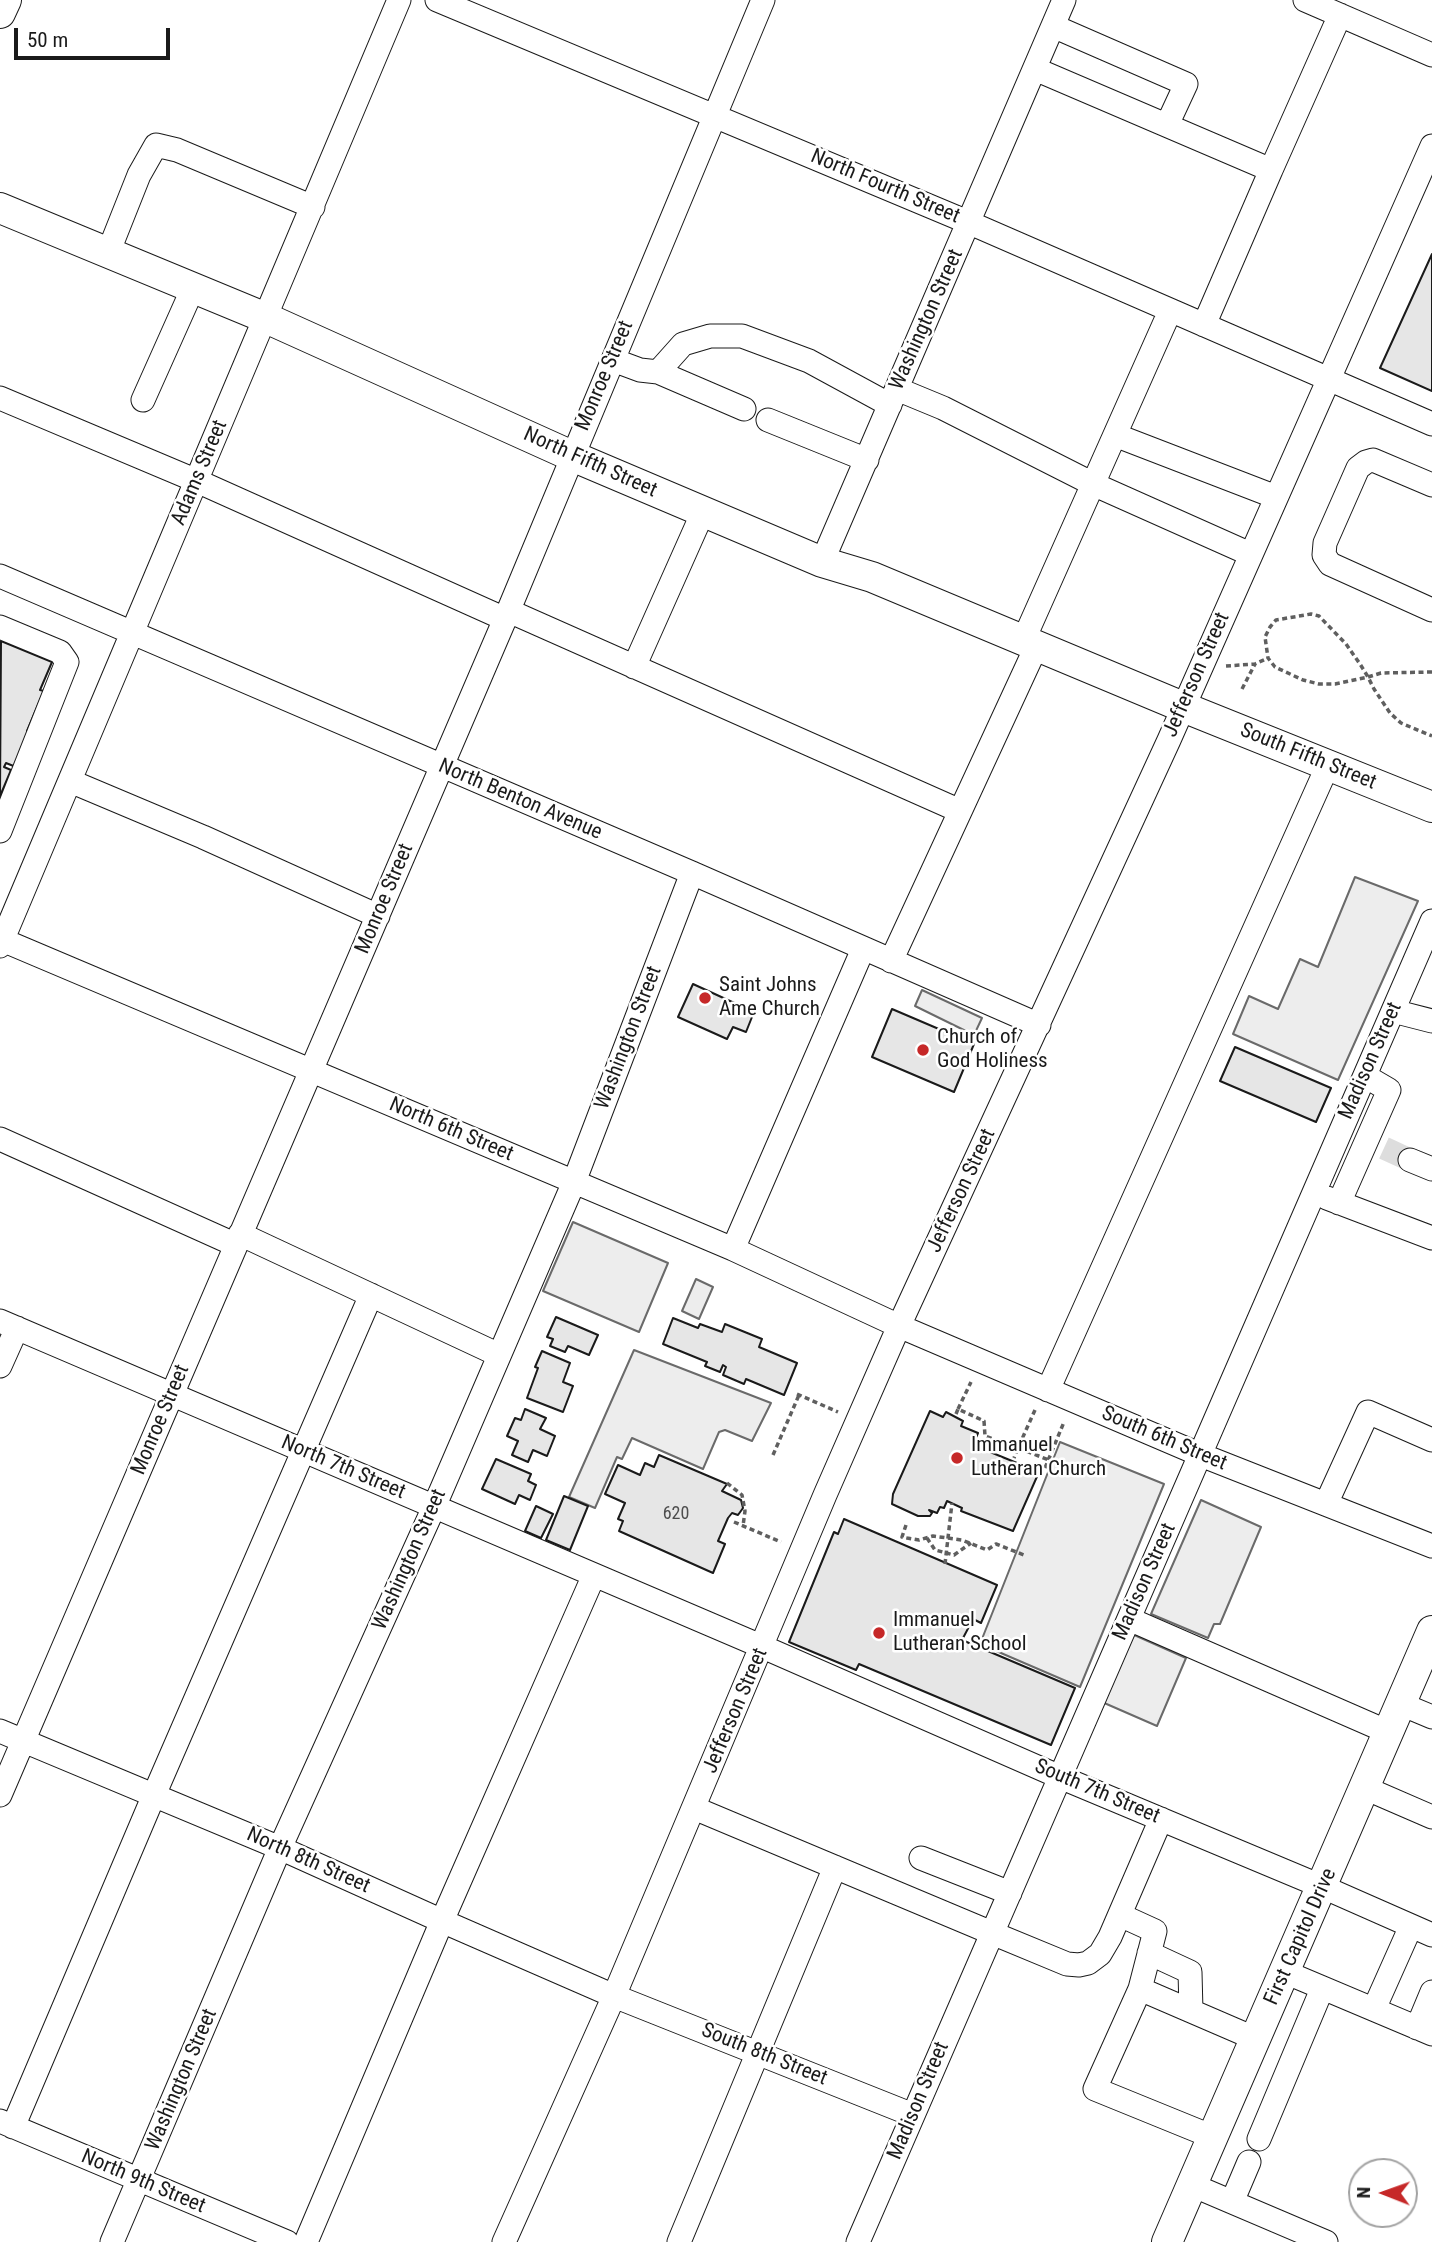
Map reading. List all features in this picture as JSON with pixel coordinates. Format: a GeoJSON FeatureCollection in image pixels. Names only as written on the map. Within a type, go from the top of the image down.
{"type":"FeatureCollection","features":[{"type":"Feature","properties":{"kind":"main road"},"geometry":{"type":"LineString","coordinates":[[0,13],[6,0]]}},
{"type":"Feature","properties":{"kind":"main road","name":"North Fifth Street"},"geometry":{"type":"LineString","coordinates":[[0,208],[266,318],[703,512],[822,562],[872,577],[1183,707]]}},
{"type":"Feature","properties":{"kind":"main road","name":"South Fifth Street"},"geometry":{"type":"LineString","coordinates":[[1183,707],[1432,807]]}},
{"type":"Feature","properties":{"kind":"main road","name":"First Capitol Drive"},"geometry":{"type":"LineString","coordinates":[[1167,2242],[1432,1631]]}},
{"type":"Feature","properties":{"kind":"street","name":"Adams Street"},"geometry":{"type":"LineString","coordinates":[[1,942],[399,0]]}},
{"type":"Feature","properties":{"kind":"street","name":"North Fourth Street"},"geometry":{"type":"LineString","coordinates":[[437,0],[970,223],[1432,424]]}},
{"type":"Feature","properties":{"kind":"street","name":"Monroe Street"},"geometry":{"type":"LineString","coordinates":[[0,1795],[507,615],[763,0]]}},
{"type":"Feature","properties":{"kind":"street","name":"Washington Street"},"geometry":{"type":"LineString","coordinates":[[822,562],[1065,0]]}},
{"type":"Feature","properties":{"kind":"street"},"geometry":{"type":"LineString","coordinates":[[1305,0],[1432,55]]}},
{"type":"Feature","properties":{"kind":"street"},"geometry":{"type":"LineString","coordinates":[[1204,325],[1340,15]]}},
{"type":"Feature","properties":{"kind":"street"},"geometry":{"type":"LineString","coordinates":[[1054,26],[1186,84],[1167,125]]}},
{"type":"Feature","properties":{"kind":"street"},"geometry":{"type":"LineString","coordinates":[[1035,69],[1271,170]]}},
{"type":"Feature","properties":{"kind":"street"},"geometry":{"type":"LineString","coordinates":[[108,253],[139,175],[156,145],[177,150],[313,207]]}},
{"type":"Feature","properties":{"kind":"street","name":"Jefferson Street"},"geometry":{"type":"LineString","coordinates":[[504,2242],[614,1996],[899,1326],[1183,707],[1432,146]]}},
{"type":"Feature","properties":{"kind":"street"},"geometry":{"type":"LineString","coordinates":[[143,400],[193,288]]}},
{"type":"Feature","properties":{"kind":"street"},"geometry":{"type":"LineString","coordinates":[[891,961],[960,811],[1093,484],[1170,311]]}},
{"type":"Feature","properties":{"kind":"street"},"geometry":{"type":"LineString","coordinates":[[658,372],[683,344],[710,337],[742,336],[894,397],[943,408],[1093,484],[1250,554]]}},
{"type":"Feature","properties":{"kind":"street"},"geometry":{"type":"LineString","coordinates":[[613,359],[640,370],[658,372],[744,409]]}},
{"type":"Feature","properties":{"kind":"street"},"geometry":{"type":"LineString","coordinates":[[0,398],[634,667],[960,811]]}},
{"type":"Feature","properties":{"kind":"street"},"geometry":{"type":"LineString","coordinates":[[768,420],[867,460]]}},
{"type":"Feature","properties":{"kind":"street"},"geometry":{"type":"LineString","coordinates":[[1115,435],[1276,497]]}},
{"type":"Feature","properties":{"kind":"street"},"geometry":{"type":"LineString","coordinates":[[1432,485],[1373,460],[1366,462],[1357,468],[1325,543],[1324,555],[1330,564],[1432,610]]}},
{"type":"Feature","properties":{"kind":"street"},"geometry":{"type":"LineString","coordinates":[[634,667],[703,512]]}},
{"type":"Feature","properties":{"kind":"street","name":"North Benton Avenue"},"geometry":{"type":"LineString","coordinates":[[0,576],[1039,1025]]}},
{"type":"Feature","properties":{"kind":"street"},"geometry":{"type":"LineString","coordinates":[[0,627],[60,652],[68,662],[0,831]]}},
{"type":"Feature","properties":{"kind":"street"},"geometry":{"type":"LineString","coordinates":[[1048,1390],[1328,765]]}},
{"type":"Feature","properties":{"kind":"street"},"geometry":{"type":"LineString","coordinates":[[70,781],[203,837],[378,916]]}},
{"type":"Feature","properties":{"kind":"street","name":"Washington Street"},"geometry":{"type":"LineString","coordinates":[[112,2242],[281,1848],[434,1507],[574,1182],[691,873]]}},
{"type":"Feature","properties":{"kind":"street","name":"Madison Street"},"geometry":{"type":"LineString","coordinates":[[858,2242],[1432,921]]}},
{"type":"Feature","properties":{"kind":"street","name":"North 6th Street"},"geometry":{"type":"LineString","coordinates":[[1,942],[733,1249],[899,1326]]}},
{"type":"Feature","properties":{"kind":"street"},"geometry":{"type":"LineString","coordinates":[[733,1249],[863,949]]}},
{"type":"Feature","properties":{"kind":"street"},"geometry":{"type":"LineString","coordinates":[[1393,1011],[1432,1021]]}},
{"type":"Feature","properties":{"kind":"street"},"geometry":{"type":"LineString","coordinates":[[1339,1203],[1375,1144],[1389,1090],[1365,1076]]}},
{"type":"Feature","properties":{"kind":"street"},"geometry":{"type":"LineString","coordinates":[[0,1139],[371,1295],[499,1355]]}},
{"type":"Feature","properties":{"kind":"street"},"geometry":{"type":"LineString","coordinates":[[1410,1160],[1432,1170]]}},
{"type":"Feature","properties":{"kind":"street"},"geometry":{"type":"LineString","coordinates":[[1314,1193],[1432,1238]]}},
{"type":"Feature","properties":{"kind":"street"},"geometry":{"type":"LineString","coordinates":[[7,2124],[154,1795],[371,1295]]}},
{"type":"Feature","properties":{"kind":"street"},"geometry":{"type":"LineString","coordinates":[[0,1366],[8,1325]]}},
{"type":"Feature","properties":{"kind":"street","name":"North 7th Street"},"geometry":{"type":"LineString","coordinates":[[8,1325],[763,1647]]}},
{"type":"Feature","properties":{"kind":"street","name":"South 6th Street"},"geometry":{"type":"LineString","coordinates":[[899,1326],[1201,1455],[1432,1546]]}},
{"type":"Feature","properties":{"kind":"street"},"geometry":{"type":"LineString","coordinates":[[1326,1504],[1368,1412],[1432,1440]]}},
{"type":"Feature","properties":{"kind":"street"},"geometry":{"type":"LineString","coordinates":[[306,2242],[594,1575]]}},
{"type":"Feature","properties":{"kind":"street"},"geometry":{"type":"LineString","coordinates":[[1129,1619],[1388,1732]]}},
{"type":"Feature","properties":{"kind":"street","name":"South 7th Street"},"geometry":{"type":"LineString","coordinates":[[763,1647],[1432,1935]]}},
{"type":"Feature","properties":{"kind":"street"},"geometry":{"type":"LineString","coordinates":[[1401,1704],[1432,1717]]}},
{"type":"Feature","properties":{"kind":"street","name":"North 8th Street"},"geometry":{"type":"LineString","coordinates":[[0,1731],[281,1848],[442,1922],[614,1996]]}},
{"type":"Feature","properties":{"kind":"street"},"geometry":{"type":"LineString","coordinates":[[1365,1788],[1432,1817]]}},
{"type":"Feature","properties":{"kind":"street"},"geometry":{"type":"LineString","coordinates":[[694,1808],[992,1934],[1066,1964],[1079,1965],[1088,1963],[1100,1954],[1120,1915],[1161,1819]]}},
{"type":"Feature","properties":{"kind":"street"},"geometry":{"type":"LineString","coordinates":[[922,1858],[1010,1893]]}},
{"type":"Feature","properties":{"kind":"street"},"geometry":{"type":"LineString","coordinates":[[679,2242],[835,1867]]}},
{"type":"Feature","properties":{"kind":"street"},"geometry":{"type":"LineString","coordinates":[[1120,1915],[1155,1931],[1140,1989],[1095,2089],[1213,2137]]}},
{"type":"Feature","properties":{"kind":"street"},"geometry":{"type":"LineString","coordinates":[[1374,2010],[1410,1926]]}},
{"type":"Feature","properties":{"kind":"street"},"geometry":{"type":"LineString","coordinates":[[1149,1953],[1190,1972],[1191,2011]]}},
{"type":"Feature","properties":{"kind":"street"},"geometry":{"type":"LineString","coordinates":[[1285,1972],[1424,2031],[1432,1993]]}},
{"type":"Feature","properties":{"kind":"street"},"geometry":{"type":"LineString","coordinates":[[1140,1989],[1256,2039]]}},
{"type":"Feature","properties":{"kind":"street"},"geometry":{"type":"LineString","coordinates":[[1259,2139],[1322,1989]]}},
{"type":"Feature","properties":{"kind":"street","name":"South 8th Street"},"geometry":{"type":"LineString","coordinates":[[614,1996],[913,2115]]}},
{"type":"Feature","properties":{"kind":"street","name":"North 9th Street"},"geometry":{"type":"LineString","coordinates":[[7,2124],[287,2242]]}},
{"type":"Feature","properties":{"kind":"street"},"geometry":{"type":"LineString","coordinates":[[1233,2202],[1250,2162]]}},
{"type":"Feature","properties":{"kind":"street"},"geometry":{"type":"LineString","coordinates":[[1192,2185],[1326,2242]]}},
{"type":"Feature","properties":{"kind":"path"},"geometry":{"type":"LineString","coordinates":[[1432,673],[1402,672],[1368,677],[1335,684],[1319,684],[1287,674],[1275,667],[1268,658],[1265,637],[1276,620],[1300,615],[1319,616],[1346,643],[1368,677],[1390,713],[1401,723],[1432,736]]}},
{"type":"Feature","properties":{"kind":"path"},"geometry":{"type":"LineString","coordinates":[[1224,666],[1255,664],[1268,658]]}},
{"type":"Feature","properties":{"kind":"path"},"geometry":{"type":"LineString","coordinates":[[1241,689],[1255,664]]}},
{"type":"Feature","properties":{"kind":"path"},"geometry":{"type":"LineString","coordinates":[[956,1414],[971,1382]]}},
{"type":"Feature","properties":{"kind":"path"},"geometry":{"type":"LineString","coordinates":[[773,1455],[798,1395],[840,1412]]}},
{"type":"Feature","properties":{"kind":"path"},"geometry":{"type":"LineString","coordinates":[[958,1409],[984,1421],[985,1436],[1049,1460]]}},
{"type":"Feature","properties":{"kind":"path"},"geometry":{"type":"LineString","coordinates":[[1014,1458],[1035,1409]]}},
{"type":"Feature","properties":{"kind":"path"},"geometry":{"type":"LineString","coordinates":[[1045,1468],[1064,1422]]}},
{"type":"Feature","properties":{"kind":"path"},"geometry":{"type":"LineString","coordinates":[[727,1483],[742,1495],[745,1511],[743,1526]]}},
{"type":"Feature","properties":{"kind":"path"},"geometry":{"type":"LineString","coordinates":[[945,1564],[952,1503]]}},
{"type":"Feature","properties":{"kind":"path"},"geometry":{"type":"LineString","coordinates":[[734,1522],[783,1543]]}},
{"type":"Feature","properties":{"kind":"path"},"geometry":{"type":"LineString","coordinates":[[906,1525],[902,1536],[919,1540],[962,1539],[987,1550],[996,1544],[1024,1555]]}},
{"type":"Feature","properties":{"kind":"path"},"geometry":{"type":"LineString","coordinates":[[927,1538],[935,1550],[954,1555],[971,1544]]}},
{"type":"Feature","properties":{"kind":"shaded area"},"geometry":{"type":"Polygon","coordinates":[[[1355,877],[1418,901],[1338,1080],[1233,1034],[1249,996],[1278,1009],[1300,959],[1318,967],[1355,877]]]}},
{"type":"Feature","properties":{"kind":"shaded area"},"geometry":{"type":"Polygon","coordinates":[[[922,990],[982,1018],[974,1035],[915,1006],[922,990]]]}},
{"type":"Feature","properties":{"kind":"shaded area"},"geometry":{"type":"Polygon","coordinates":[[[573,1222],[668,1263],[639,1332],[543,1291],[573,1222]]]}},
{"type":"Feature","properties":{"kind":"shaded area"},"geometry":{"type":"Polygon","coordinates":[[[696,1279],[713,1287],[699,1319],[682,1311],[696,1279]]]}},
{"type":"Feature","properties":{"kind":"shaded area"},"geometry":{"type":"Polygon","coordinates":[[[634,1350],[771,1403],[752,1441],[725,1430],[719,1432],[703,1469],[632,1438],[622,1459],[617,1457],[595,1508],[569,1497],[634,1350]]]}},
{"type":"Feature","properties":{"kind":"shaded area"},"geometry":{"type":"Polygon","coordinates":[[[1060,1442],[1164,1484],[1080,1687],[980,1644],[1060,1442]]]}},
{"type":"Feature","properties":{"kind":"shaded area"},"geometry":{"type":"Polygon","coordinates":[[[1201,1500],[1261,1527],[1220,1624],[1214,1624],[1208,1638],[1151,1614],[1201,1500]]]}},
{"type":"Feature","properties":{"kind":"shaded area"},"geometry":{"type":"Polygon","coordinates":[[[1132,1634],[1186,1658],[1157,1726],[1102,1702],[1132,1634]]]}},
{"type":"Feature","properties":{"kind":"building"},"geometry":{"type":"Polygon","coordinates":[[[1432,254],[1432,391],[1380,368],[1432,254]]]}},
{"type":"Feature","properties":{"kind":"building"},"geometry":{"type":"Polygon","coordinates":[[[1,641],[52,662],[40,690],[44,691],[27,731],[31,732],[16,767],[6,763],[4,767],[11,770],[0,796],[1,641]]]}},
{"type":"Feature","properties":{"kind":"building","name":"Saint Johns Ame Church"},"geometry":{"type":"Polygon","coordinates":[[[693,984],[754,1012],[746,1032],[733,1027],[727,1039],[678,1017],[693,984]]]}},
{"type":"Feature","properties":{"kind":"building","name":"Church of God Holiness"},"geometry":{"type":"Polygon","coordinates":[[[892,1009],[974,1044],[954,1092],[872,1057],[892,1009]]]}},
{"type":"Feature","properties":{"kind":"building"},"geometry":{"type":"Polygon","coordinates":[[[1235,1047],[1331,1088],[1316,1122],[1220,1081],[1235,1047]]]}},
{"type":"Feature","properties":{"kind":"building"},"geometry":{"type":"Polygon","coordinates":[[[556,1317],[598,1335],[589,1355],[568,1346],[565,1352],[550,1346],[553,1339],[547,1337],[556,1317]]]}},
{"type":"Feature","properties":{"kind":"building"},"geometry":{"type":"Polygon","coordinates":[[[673,1318],[698,1328],[700,1324],[722,1332],[725,1324],[762,1339],[759,1347],[797,1363],[784,1395],[746,1379],[744,1384],[723,1375],[726,1367],[723,1365],[720,1372],[705,1366],[707,1362],[663,1344],[673,1318]]]}},
{"type":"Feature","properties":{"kind":"building"},"geometry":{"type":"Polygon","coordinates":[[[542,1351],[570,1363],[563,1382],[573,1386],[563,1412],[527,1398],[542,1351]]]}},
{"type":"Feature","properties":{"kind":"building"},"geometry":{"type":"Polygon","coordinates":[[[525,1409],[546,1418],[540,1429],[555,1436],[547,1456],[533,1450],[528,1462],[512,1455],[518,1441],[507,1436],[515,1418],[521,1420],[525,1409]]]}},
{"type":"Feature","properties":{"kind":"building","name":"Immanuel Lutheran Church"},"geometry":{"type":"Polygon","coordinates":[[[930,1411],[943,1417],[946,1412],[963,1421],[961,1426],[978,1433],[973,1445],[1039,1472],[1013,1531],[961,1511],[962,1508],[947,1501],[944,1508],[940,1507],[937,1513],[929,1510],[932,1513],[930,1516],[918,1516],[892,1504],[893,1494],[930,1411]]]}},
{"type":"Feature","properties":{"kind":"building"},"geometry":{"type":"Polygon","coordinates":[[[659,1455],[727,1484],[722,1491],[741,1500],[743,1508],[738,1515],[732,1513],[728,1518],[718,1541],[725,1544],[713,1573],[619,1531],[623,1521],[618,1519],[625,1503],[605,1494],[618,1465],[640,1475],[645,1463],[654,1467],[659,1455]]]}},
{"type":"Feature","properties":{"kind":"building"},"geometry":{"type":"Polygon","coordinates":[[[496,1459],[531,1474],[528,1481],[536,1485],[530,1500],[519,1495],[515,1504],[482,1489],[496,1459]]]}},
{"type":"Feature","properties":{"kind":"building"},"geometry":{"type":"Polygon","coordinates":[[[564,1496],[588,1506],[570,1550],[546,1540],[564,1496]]]}},
{"type":"Feature","properties":{"kind":"building"},"geometry":{"type":"Polygon","coordinates":[[[536,1506],[553,1514],[541,1538],[525,1531],[536,1506]]]}},
{"type":"Feature","properties":{"kind":"building","name":"Immanuel Lutheran School"},"geometry":{"type":"Polygon","coordinates":[[[844,1519],[997,1585],[981,1623],[973,1619],[962,1640],[1075,1688],[1051,1745],[859,1664],[856,1670],[789,1642],[834,1532],[838,1534],[844,1519]]]}},
{"type":"Feature","properties":{"kind":"tunnel"},"geometry":{"type":"LineString","coordinates":[[1384,1148],[1410,1160]]}},
{"type":"Feature","properties":{"kind":"place","name":"Saint Johns Ame Church"},"geometry":{"type":"Point","coordinates":[705,998]}},
{"type":"Feature","properties":{"kind":"place","name":"Church of God Holiness"},"geometry":{"type":"Point","coordinates":[923,1050]}},
{"type":"Feature","properties":{"kind":"place","name":"Immanuel Lutheran Church"},"geometry":{"type":"Point","coordinates":[957,1458]}},
{"type":"Feature","properties":{"kind":"place","name":"Immanuel Lutheran School"},"geometry":{"type":"Point","coordinates":[879,1633]}}]}
